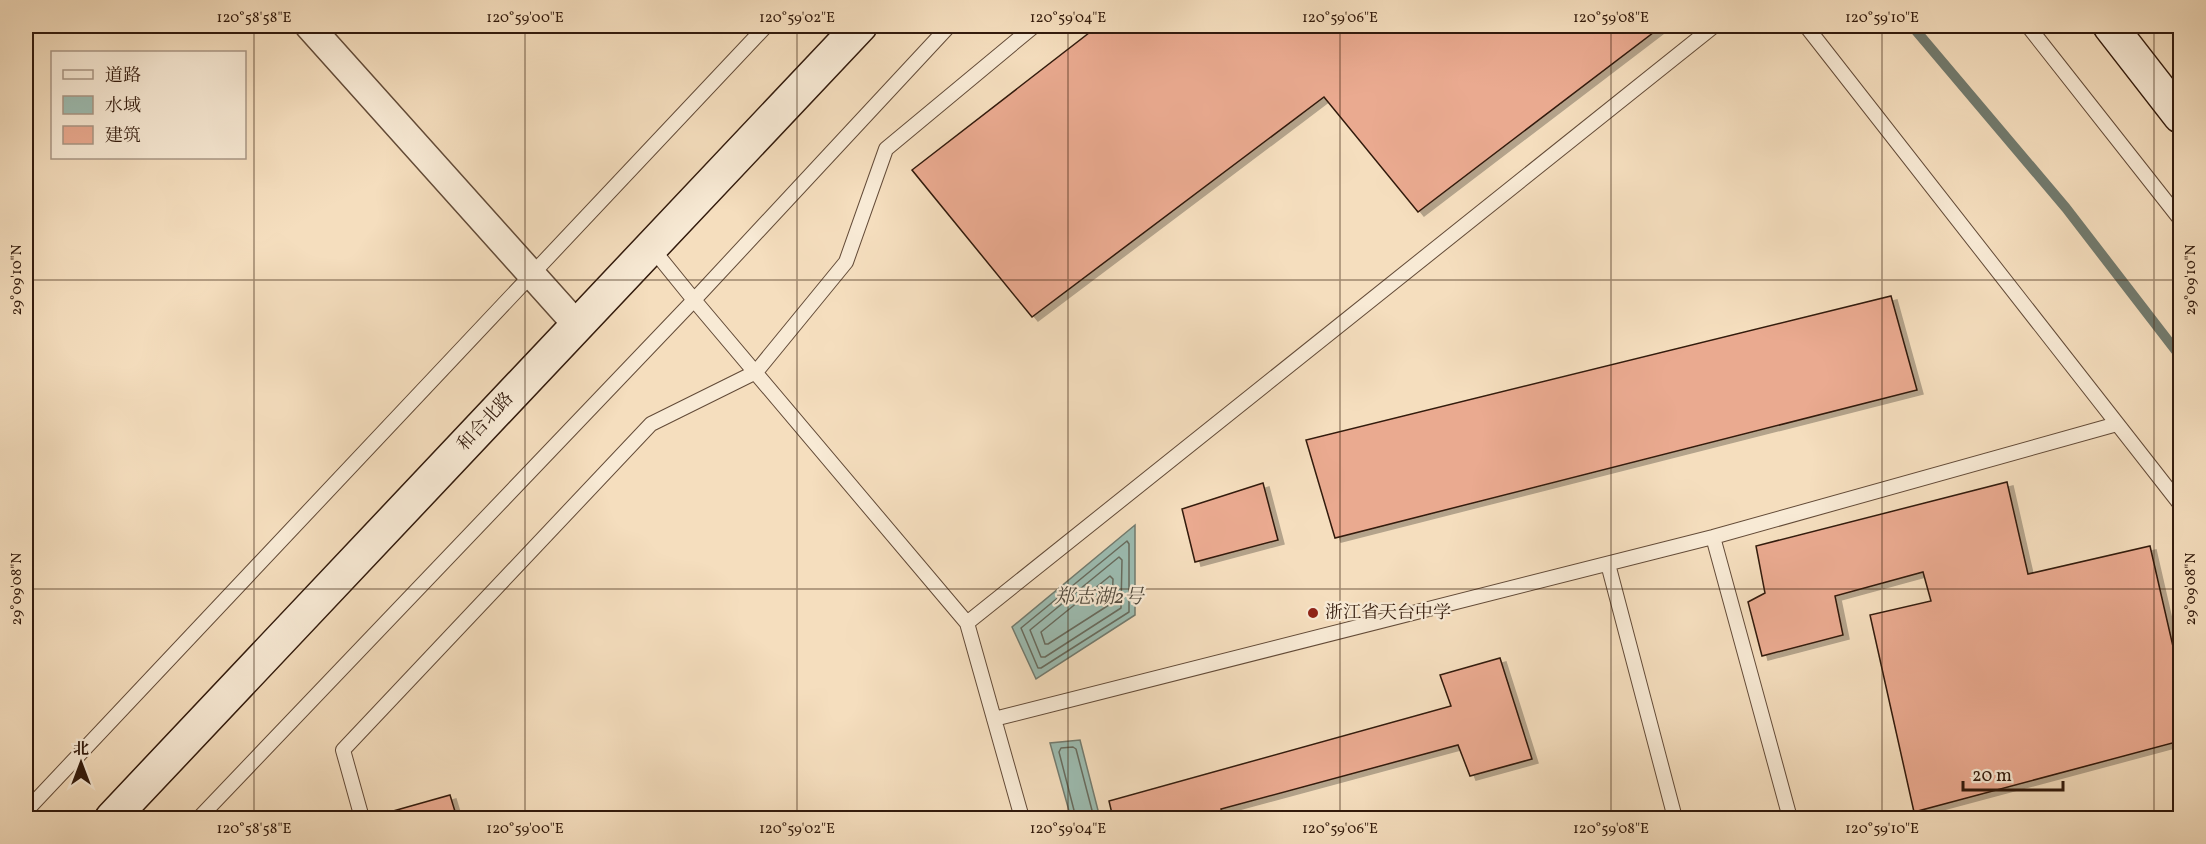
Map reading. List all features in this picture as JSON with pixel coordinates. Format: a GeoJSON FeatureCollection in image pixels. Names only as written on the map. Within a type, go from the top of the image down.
{"type":"FeatureCollection","features":[{"type":"Feature","properties":{"kind":"main road","name":"和合北路"},"geometry":{"type":"LineString","coordinates":[[112,819],[860,26]]}},
{"type":"Feature","properties":{"kind":"main road"},"geometry":{"type":"LineString","coordinates":[[2110,26],[2181,116]]}},
{"type":"Feature","properties":{"kind":"street"},"geometry":{"type":"LineString","coordinates":[[309,26],[577,325]]}},
{"type":"Feature","properties":{"kind":"lane"},"geometry":{"type":"LineString","coordinates":[[26,811],[766,26]]}},
{"type":"Feature","properties":{"kind":"lane"},"geometry":{"type":"LineString","coordinates":[[199,819],[694,300],[949,26]]}},
{"type":"Feature","properties":{"kind":"lane"},"geometry":{"type":"LineString","coordinates":[[362,819],[343,750],[651,424],[756,372],[846,262],[886,149],[1034,26]]}},
{"type":"Feature","properties":{"kind":"lane"},"geometry":{"type":"LineString","coordinates":[[967,623],[1714,26]]}},
{"type":"Feature","properties":{"kind":"lane"},"geometry":{"type":"LineString","coordinates":[[1806,26],[2181,504]]}},
{"type":"Feature","properties":{"kind":"lane"},"geometry":{"type":"LineString","coordinates":[[2028,26],[2181,219]]}},
{"type":"Feature","properties":{"kind":"lane"},"geometry":{"type":"LineString","coordinates":[[651,247],[967,623],[1022,819]]}},
{"type":"Feature","properties":{"kind":"lane"},"geometry":{"type":"LineString","coordinates":[[994,718],[1713,537],[2117,424]]}},
{"type":"Feature","properties":{"kind":"lane"},"geometry":{"type":"LineString","coordinates":[[1713,537],[1790,819]]}},
{"type":"Feature","properties":{"kind":"lane"},"geometry":{"type":"LineString","coordinates":[[1608,564],[1675,819]]}},
{"type":"Feature","properties":{"kind":"water","name":"郑志湖2号"},"geometry":{"type":"Polygon","coordinates":[[[1135,525],[1135,615],[1036,679],[1012,627],[1135,525]]]}},
{"type":"Feature","properties":{"kind":"water"},"geometry":{"type":"Polygon","coordinates":[[[1080,740],[1100,818],[1071,818],[1050,743],[1080,740]]]}},
{"type":"Feature","properties":{"kind":"building"},"geometry":{"type":"Polygon","coordinates":[[[1098,26],[1662,26],[1418,212],[1324,97],[1032,317],[912,170],[1098,26]]]}},
{"type":"Feature","properties":{"kind":"building"},"geometry":{"type":"Polygon","coordinates":[[[1891,296],[1917,390],[1335,538],[1306,440],[1891,296]]]}},
{"type":"Feature","properties":{"kind":"building"},"geometry":{"type":"Polygon","coordinates":[[[2007,482],[2028,574],[2150,546],[2180,677],[2180,741],[1914,812],[1870,615],[1931,601],[1923,572],[1835,596],[1843,635],[1762,656],[1748,602],[1765,593],[1756,546],[2007,482]]]}},
{"type":"Feature","properties":{"kind":"building"},"geometry":{"type":"Polygon","coordinates":[[[1263,483],[1278,540],[1195,562],[1182,509],[1263,483]]]}},
{"type":"Feature","properties":{"kind":"building"},"geometry":{"type":"Polygon","coordinates":[[[1500,658],[1532,759],[1470,776],[1458,745],[1221,809],[1224,818],[1113,818],[1109,801],[1451,706],[1440,675],[1500,658]]]}},
{"type":"Feature","properties":{"kind":"building"},"geometry":{"type":"Polygon","coordinates":[[[450,795],[457,818],[388,818],[386,813],[450,795]]]}},
{"type":"Feature","properties":{"kind":"waterway"},"geometry":{"type":"LineString","coordinates":[[1912,26],[2066,208],[2180,356]]}},
{"type":"Feature","properties":{"kind":"place","name":"浙江省天台中学"},"geometry":{"type":"Point","coordinates":[1313,613]}}]}
